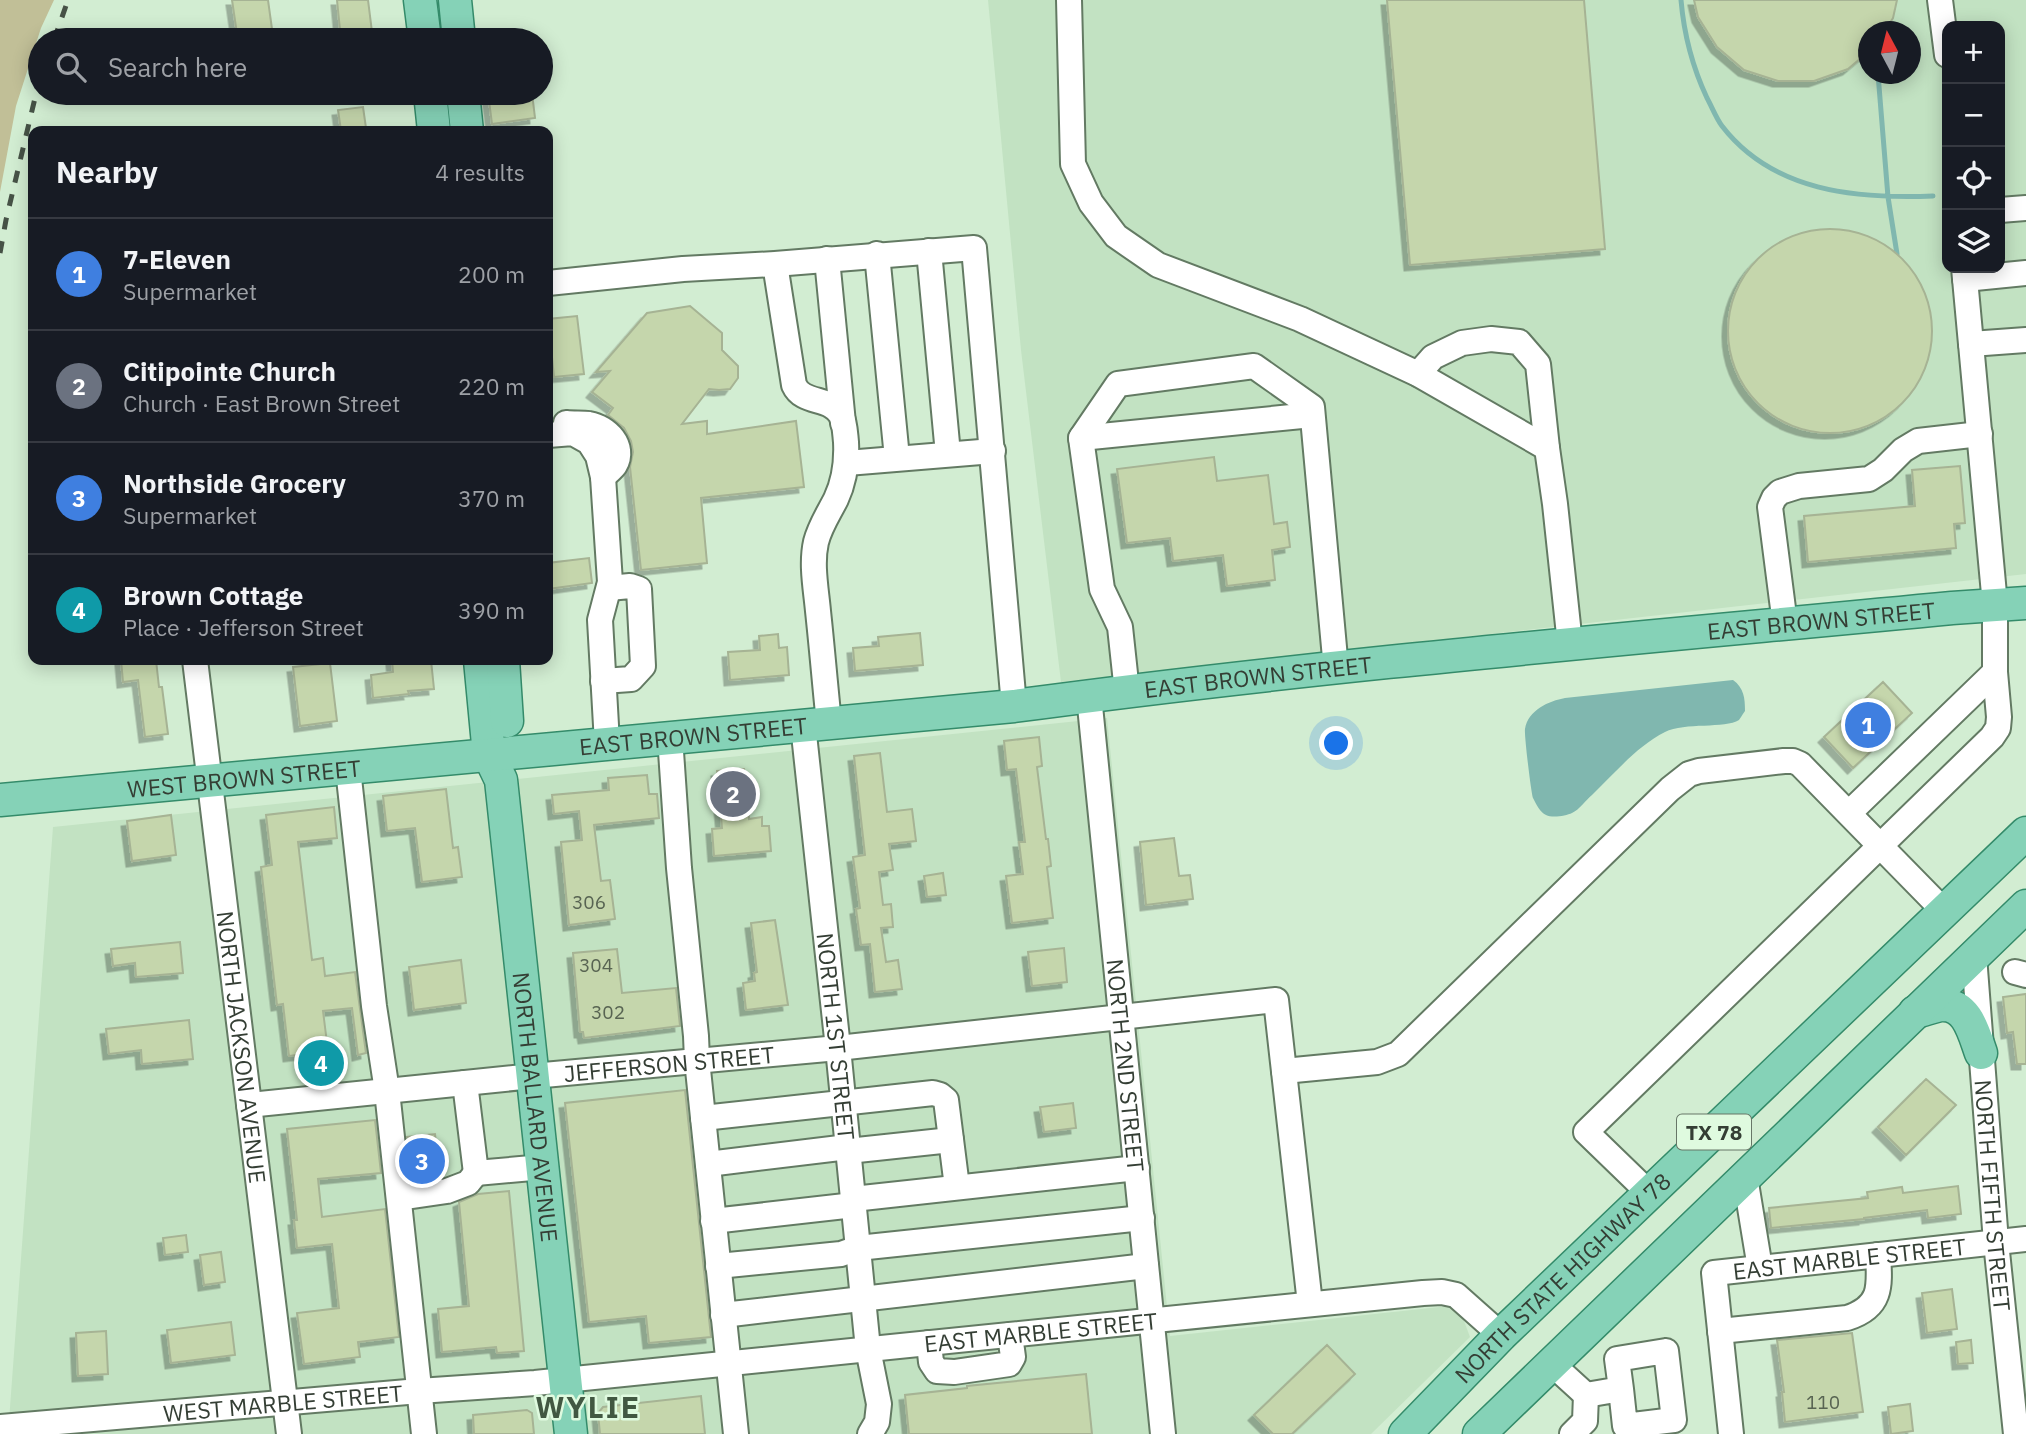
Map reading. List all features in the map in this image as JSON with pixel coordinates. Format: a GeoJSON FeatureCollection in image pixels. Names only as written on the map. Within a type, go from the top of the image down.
{"type":"FeatureCollection","features":[{"type":"Feature","properties":{"kind":"main road"},"geometry":{"type":"LineString","coordinates":[[420,0],[424,28]]}},
{"type":"Feature","properties":{"kind":"main road"},"geometry":{"type":"LineString","coordinates":[[455,0],[458,28]]}},
{"type":"Feature","properties":{"kind":"main road"},"geometry":{"type":"LineString","coordinates":[[431,105],[433,126]]}},
{"type":"Feature","properties":{"kind":"main road"},"geometry":{"type":"LineString","coordinates":[[464,105],[466,126]]}},
{"type":"Feature","properties":{"kind":"main road","name":"EAST BROWN STREET"},"geometry":{"type":"LineString","coordinates":[[500,762],[607,743],[1014,706],[1570,644],[2026,603]]}},
{"type":"Feature","properties":{"kind":"main road","name":"NORTH BALLARD AVENUE"},"geometry":{"type":"LineString","coordinates":[[481,665],[500,762],[571,1434]]}},
{"type":"Feature","properties":{"kind":"main road","name":"NORTH BALLARD AVENUE"},"geometry":{"type":"LineString","coordinates":[[500,762],[503,665]]}},
{"type":"Feature","properties":{"kind":"main road","name":"WEST BROWN STREET"},"geometry":{"type":"LineString","coordinates":[[0,800],[348,769],[500,762]]}},
{"type":"Feature","properties":{"kind":"main road","name":"NORTH STATE HIGHWAY 78"},"geometry":{"type":"LineString","coordinates":[[1405,1434],[1501,1335],[2026,832]]}},
{"type":"Feature","properties":{"kind":"main road","name":"TX 78"},"geometry":{"type":"LineString","coordinates":[[1479,1434],[2026,906]]}},
{"type":"Feature","properties":{"kind":"main road"},"geometry":{"type":"LineString","coordinates":[[1915,1012],[1942,1005],[1956,1007],[1962,1011],[1972,1028],[1981,1053]]}},
{"type":"Feature","properties":{"kind":"street"},"geometry":{"type":"LineString","coordinates":[[1069,0],[1073,164],[1091,203],[1116,236],[1158,265],[1300,319],[1418,374],[1547,448]]}},
{"type":"Feature","properties":{"kind":"street"},"geometry":{"type":"LineString","coordinates":[[1940,0],[1943,21]]}},
{"type":"Feature","properties":{"kind":"street"},"geometry":{"type":"LineString","coordinates":[[2005,210],[2026,208]]}},
{"type":"Feature","properties":{"kind":"street"},"geometry":{"type":"LineString","coordinates":[[553,282],[682,269],[974,248],[1014,706]]}},
{"type":"Feature","properties":{"kind":"street"},"geometry":{"type":"LineString","coordinates":[[929,251],[948,454]]}},
{"type":"Feature","properties":{"kind":"street"},"geometry":{"type":"LineString","coordinates":[[877,254],[897,458]]}},
{"type":"Feature","properties":{"kind":"street"},"geometry":{"type":"LineString","coordinates":[[827,259],[847,463],[993,450]]}},
{"type":"Feature","properties":{"kind":"street"},"geometry":{"type":"LineString","coordinates":[[775,264],[794,386],[804,397],[823,401],[834,407],[844,423]]}},
{"type":"Feature","properties":{"kind":"street"},"geometry":{"type":"LineString","coordinates":[[1650,1193],[1586,1132],[1992,737],[1998,728],[1995,605],[1965,273]]}},
{"type":"Feature","properties":{"kind":"street"},"geometry":{"type":"LineString","coordinates":[[2005,273],[2026,273]]}},
{"type":"Feature","properties":{"kind":"street"},"geometry":{"type":"LineString","coordinates":[[1418,374],[1433,357],[1462,343],[1491,339],[1519,342],[1538,364],[1570,644]]}},
{"type":"Feature","properties":{"kind":"street"},"geometry":{"type":"LineString","coordinates":[[1972,344],[2026,340]]}},
{"type":"Feature","properties":{"kind":"street"},"geometry":{"type":"LineString","coordinates":[[1127,692],[1120,627],[1102,589],[1081,438],[1118,384],[1254,366],[1312,407],[1336,668]]}},
{"type":"Feature","properties":{"kind":"street"},"geometry":{"type":"LineString","coordinates":[[1081,438],[1312,415]]}},
{"type":"Feature","properties":{"kind":"street"},"geometry":{"type":"LineString","coordinates":[[553,423],[574,429],[589,442],[598,456],[603,477],[610,582],[600,620],[607,743]]}},
{"type":"Feature","properties":{"kind":"street"},"geometry":{"type":"LineString","coordinates":[[553,434],[574,429]]}},
{"type":"Feature","properties":{"kind":"street"},"geometry":{"type":"LineString","coordinates":[[1785,624],[1770,507],[1780,492],[1799,486],[1869,479],[1918,441],[1980,434]]}},
{"type":"Feature","properties":{"kind":"street","name":"NORTH 1ST STREET"},"geometry":{"type":"LineString","coordinates":[[847,463],[837,498],[820,530],[814,558],[816,724],[838,1048],[868,1349],[879,1404],[877,1422],[870,1434]]}},
{"type":"Feature","properties":{"kind":"street"},"geometry":{"type":"LineString","coordinates":[[603,681],[631,679],[643,666],[639,589],[630,586],[609,588]]}},
{"type":"Feature","properties":{"kind":"street","name":"NORTH JACKSON AVENUE"},"geometry":{"type":"LineString","coordinates":[[196,665],[289,1434]]}},
{"type":"Feature","properties":{"kind":"street"},"geometry":{"type":"LineString","coordinates":[[1849,813],[1995,672]]}},
{"type":"Feature","properties":{"kind":"street","name":"NORTH 2ND STREET"},"geometry":{"type":"LineString","coordinates":[[1089,696],[1164,1434]]}},
{"type":"Feature","properties":{"kind":"street"},"geometry":{"type":"LineString","coordinates":[[670,737],[697,1060],[736,1434]]}},
{"type":"Feature","properties":{"kind":"street"},"geometry":{"type":"LineString","coordinates":[[1310,1304],[1284,1071],[1377,1062],[1398,1054],[1670,789],[1689,774],[1729,766],[1793,761],[1808,769],[1944,911]]}},
{"type":"Feature","properties":{"kind":"street"},"geometry":{"type":"LineString","coordinates":[[348,769],[374,1006],[387,1091],[424,1434]]}},
{"type":"Feature","properties":{"kind":"street","name":"NORTH FIFTH STREET"},"geometry":{"type":"LineString","coordinates":[[1974,956],[1996,1242],[2016,1434]]}},
{"type":"Feature","properties":{"kind":"street","name":"JEFFERSON STREET"},"geometry":{"type":"LineString","coordinates":[[249,1105],[838,1048],[1276,1000],[1284,1071]]}},
{"type":"Feature","properties":{"kind":"street"},"geometry":{"type":"LineString","coordinates":[[399,1198],[447,1191],[468,1184],[476,1172],[466,1083]]}},
{"type":"Feature","properties":{"kind":"street"},"geometry":{"type":"LineString","coordinates":[[703,1118],[933,1093],[946,1100],[957,1188]]}},
{"type":"Feature","properties":{"kind":"street"},"geometry":{"type":"LineString","coordinates":[[708,1164],[951,1140]]}},
{"type":"Feature","properties":{"kind":"street"},"geometry":{"type":"LineString","coordinates":[[476,1172],[542,1167]]}},
{"type":"Feature","properties":{"kind":"street"},"geometry":{"type":"LineString","coordinates":[[713,1221],[957,1188],[1137,1168]]}},
{"type":"Feature","properties":{"kind":"street"},"geometry":{"type":"LineString","coordinates":[[1745,1177],[1760,1268]]}},
{"type":"Feature","properties":{"kind":"street"},"geometry":{"type":"LineString","coordinates":[[718,1266],[841,1254],[858,1248],[1142,1218]]}},
{"type":"Feature","properties":{"kind":"street","name":"EAST MARBLE STREET"},"geometry":{"type":"LineString","coordinates":[[1720,1331],[1714,1273],[2026,1239]]}},
{"type":"Feature","properties":{"kind":"street"},"geometry":{"type":"LineString","coordinates":[[1731,1434],[1720,1331],[1847,1318],[1861,1313],[1872,1304],[1878,1293],[1878,1255]]}},
{"type":"Feature","properties":{"kind":"street"},"geometry":{"type":"LineString","coordinates":[[723,1315],[1146,1266]]}},
{"type":"Feature","properties":{"kind":"street","name":"EAST MARBLE STREET"},"geometry":{"type":"LineString","coordinates":[[566,1380],[1442,1292],[1455,1295],[1501,1335]]}},
{"type":"Feature","properties":{"kind":"street"},"geometry":{"type":"LineString","coordinates":[[1552,1364],[1586,1395],[1585,1421],[1572,1434]]}},
{"type":"Feature","properties":{"kind":"street","name":"WEST MARBLE STREET"},"geometry":{"type":"LineString","coordinates":[[0,1427],[33,1429],[141,1424],[286,1404],[566,1380]]}},
{"type":"Feature","properties":{"kind":"street"},"geometry":{"type":"LineString","coordinates":[[1586,1395],[1620,1389]]}},
{"type":"Feature","properties":{"kind":"shaded area"},"geometry":{"type":"Polygon","coordinates":[[[0,0],[54,0],[41,28],[28,28],[28,69],[16,106],[0,192],[0,0]]]}},
{"type":"Feature","properties":{"kind":"shaded area"},"geometry":{"type":"Polygon","coordinates":[[[988,0],[2026,0],[2026,574],[1061,682],[1021,350],[988,0]]]}},
{"type":"Feature","properties":{"kind":"shaded area"},"geometry":{"type":"Polygon","coordinates":[[[1107,718],[1170,1336],[1458,1305],[1470,1337],[1371,1434],[8,1434],[53,827],[1107,718]]]}},
{"type":"Feature","properties":{"kind":"water"},"geometry":{"type":"Polygon","coordinates":[[[1733,680],[1740,686],[1744,698],[1745,711],[1739,720],[1665,732],[1635,753],[1575,812],[1563,816],[1549,816],[1538,808],[1532,794],[1525,729],[1530,717],[1540,708],[1565,698],[1733,680]]]}},
{"type":"Feature","properties":{"kind":"building"},"geometry":{"type":"Polygon","coordinates":[[[232,0],[268,0],[272,28],[236,28],[232,0]]]}},
{"type":"Feature","properties":{"kind":"building"},"geometry":{"type":"Polygon","coordinates":[[[337,0],[368,0],[372,28],[340,28],[337,0]]]}},
{"type":"Feature","properties":{"kind":"building"},"geometry":{"type":"Polygon","coordinates":[[[1387,0],[1584,0],[1605,249],[1410,265],[1387,0]]]}},
{"type":"Feature","properties":{"kind":"building"},"geometry":{"type":"Polygon","coordinates":[[[1694,0],[1897,0],[1891,21],[1858,21],[1858,60],[1848,69],[1814,81],[1778,81],[1744,70],[1717,47],[1698,17],[1694,0]]]}},
{"type":"Feature","properties":{"kind":"building"},"geometry":{"type":"Polygon","coordinates":[[[490,105],[533,105],[535,118],[492,124],[490,105]]]}},
{"type":"Feature","properties":{"kind":"building"},"geometry":{"type":"Polygon","coordinates":[[[363,107],[366,126],[340,126],[338,110],[363,107]]]}},
{"type":"Feature","properties":{"kind":"building"},"geometry":{"type":"Polygon","coordinates":[[[1830,229],[1869,237],[1902,259],[1924,292],[1932,331],[1924,370],[1902,403],[1869,425],[1830,433],[1791,425],[1758,403],[1736,370],[1728,331],[1736,292],[1758,259],[1791,237],[1830,229]]]}},
{"type":"Feature","properties":{"kind":"building"},"geometry":{"type":"Polygon","coordinates":[[[690,306],[722,333],[722,350],[738,366],[738,378],[730,389],[709,389],[682,424],[707,421],[707,434],[796,421],[804,487],[701,498],[707,563],[641,570],[630,467],[633,452],[631,441],[624,428],[608,415],[613,408],[592,392],[610,371],[596,372],[647,313],[690,306]]]}},
{"type":"Feature","properties":{"kind":"building"},"geometry":{"type":"Polygon","coordinates":[[[577,316],[584,374],[554,377],[553,318],[577,316]]]}},
{"type":"Feature","properties":{"kind":"building"},"geometry":{"type":"Polygon","coordinates":[[[1214,457],[1217,481],[1268,475],[1274,524],[1287,522],[1290,547],[1272,550],[1275,580],[1227,586],[1223,555],[1173,561],[1170,538],[1127,543],[1117,469],[1214,457]]]}},
{"type":"Feature","properties":{"kind":"building"},"geometry":{"type":"Polygon","coordinates":[[[1960,466],[1965,523],[1954,524],[1956,548],[1808,562],[1804,516],[1915,506],[1912,470],[1960,466]]]}},
{"type":"Feature","properties":{"kind":"building"},"geometry":{"type":"Polygon","coordinates":[[[589,558],[592,583],[553,588],[553,562],[589,558]]]}},
{"type":"Feature","properties":{"kind":"building"},"geometry":{"type":"Polygon","coordinates":[[[920,633],[923,665],[855,671],[853,648],[879,646],[878,637],[920,633]]]}},
{"type":"Feature","properties":{"kind":"building"},"geometry":{"type":"Polygon","coordinates":[[[778,634],[779,648],[787,647],[789,675],[730,680],[728,652],[760,650],[759,636],[778,634]]]}},
{"type":"Feature","properties":{"kind":"building"},"geometry":{"type":"Polygon","coordinates":[[[121,665],[157,665],[168,734],[145,737],[138,680],[123,682],[121,665]]]}},
{"type":"Feature","properties":{"kind":"building"},"geometry":{"type":"Polygon","coordinates":[[[330,665],[337,721],[300,726],[293,667],[330,665]]]}},
{"type":"Feature","properties":{"kind":"building"},"geometry":{"type":"Polygon","coordinates":[[[392,665],[432,665],[434,689],[373,698],[371,675],[393,672],[392,665]]]}},
{"type":"Feature","properties":{"kind":"building"},"geometry":{"type":"Polygon","coordinates":[[[1883,682],[1912,713],[1853,768],[1824,737],[1883,682]]]}},
{"type":"Feature","properties":{"kind":"building"},"geometry":{"type":"Polygon","coordinates":[[[1039,737],[1042,766],[1037,767],[1051,866],[1047,867],[1053,918],[1012,923],[1006,876],[1023,874],[1019,842],[1025,842],[1016,769],[1007,770],[1004,741],[1039,737]]]}},
{"type":"Feature","properties":{"kind":"building"},"geometry":{"type":"Polygon","coordinates":[[[880,753],[887,812],[912,809],[916,841],[889,844],[893,870],[879,872],[883,905],[891,904],[893,927],[881,928],[886,962],[898,960],[902,989],[875,992],[870,944],[861,945],[856,909],[860,908],[853,857],[865,855],[854,756],[880,753]]]}},
{"type":"Feature","properties":{"kind":"building"},"geometry":{"type":"Polygon","coordinates":[[[744,769],[749,819],[762,817],[762,826],[769,826],[771,851],[714,856],[712,829],[722,828],[717,771],[744,769]]]}},
{"type":"Feature","properties":{"kind":"building"},"geometry":{"type":"Polygon","coordinates":[[[647,775],[649,794],[657,794],[659,818],[594,825],[601,881],[610,880],[615,919],[569,925],[561,842],[582,840],[579,811],[554,814],[552,795],[609,790],[608,778],[647,775]]]}},
{"type":"Feature","properties":{"kind":"building"},"geometry":{"type":"Polygon","coordinates":[[[446,789],[453,848],[458,847],[462,877],[422,882],[415,828],[387,831],[383,796],[446,789]]]}},
{"type":"Feature","properties":{"kind":"building"},"geometry":{"type":"Polygon","coordinates":[[[334,807],[337,838],[298,842],[312,960],[323,958],[325,976],[355,972],[366,1053],[358,1055],[352,1008],[323,1011],[328,1051],[289,1056],[283,1004],[277,1005],[261,867],[272,865],[266,815],[334,807]]]}},
{"type":"Feature","properties":{"kind":"building"},"geometry":{"type":"Polygon","coordinates":[[[171,815],[176,855],[132,861],[127,821],[171,815]]]}},
{"type":"Feature","properties":{"kind":"building"},"geometry":{"type":"Polygon","coordinates":[[[1174,838],[1179,876],[1190,875],[1193,899],[1146,905],[1140,842],[1174,838]]]}},
{"type":"Feature","properties":{"kind":"building"},"geometry":{"type":"Polygon","coordinates":[[[943,873],[946,895],[927,897],[924,876],[943,873]]]}},
{"type":"Feature","properties":{"kind":"building"},"geometry":{"type":"Polygon","coordinates":[[[775,920],[788,1005],[746,1010],[743,983],[755,981],[754,973],[757,972],[751,923],[775,920]]]}},
{"type":"Feature","properties":{"kind":"building"},"geometry":{"type":"Polygon","coordinates":[[[180,942],[183,973],[136,977],[135,963],[113,966],[111,949],[180,942]]]}},
{"type":"Feature","properties":{"kind":"building"},"geometry":{"type":"Polygon","coordinates":[[[1064,948],[1067,982],[1032,986],[1028,952],[1064,948]]]}},
{"type":"Feature","properties":{"kind":"building"},"geometry":{"type":"Polygon","coordinates":[[[617,949],[622,993],[676,988],[680,1026],[584,1038],[583,1032],[580,1032],[573,953],[617,949]]]}},
{"type":"Feature","properties":{"kind":"building"},"geometry":{"type":"Polygon","coordinates":[[[461,960],[466,1003],[414,1010],[409,967],[461,960]]]}},
{"type":"Feature","properties":{"kind":"building"},"geometry":{"type":"Polygon","coordinates":[[[2026,994],[2026,1064],[2017,1064],[2013,1032],[2007,1033],[2003,997],[2026,994]]]}},
{"type":"Feature","properties":{"kind":"building"},"geometry":{"type":"Polygon","coordinates":[[[189,1020],[193,1059],[142,1064],[141,1050],[109,1054],[106,1029],[189,1020]]]}},
{"type":"Feature","properties":{"kind":"building"},"geometry":{"type":"Polygon","coordinates":[[[1926,1079],[1956,1105],[1906,1155],[1878,1127],[1926,1079]]]}},
{"type":"Feature","properties":{"kind":"building"},"geometry":{"type":"Polygon","coordinates":[[[685,1090],[711,1337],[649,1343],[646,1316],[589,1322],[565,1103],[685,1090]]]}},
{"type":"Feature","properties":{"kind":"building"},"geometry":{"type":"Polygon","coordinates":[[[1073,1103],[1076,1128],[1044,1132],[1040,1107],[1073,1103]]]}},
{"type":"Feature","properties":{"kind":"building"},"geometry":{"type":"Polygon","coordinates":[[[375,1120],[381,1173],[318,1179],[322,1217],[385,1209],[399,1337],[358,1342],[360,1357],[304,1364],[297,1313],[339,1308],[332,1244],[297,1248],[294,1220],[297,1220],[287,1129],[375,1120]]]}},
{"type":"Feature","properties":{"kind":"building"},"geometry":{"type":"Polygon","coordinates":[[[435,1134],[440,1177],[412,1181],[407,1137],[435,1134]]]}},
{"type":"Feature","properties":{"kind":"building"},"geometry":{"type":"Polygon","coordinates":[[[1958,1186],[1961,1214],[1928,1218],[1927,1210],[1771,1228],[1769,1208],[1868,1198],[1867,1192],[1902,1187],[1903,1193],[1958,1186]]]}},
{"type":"Feature","properties":{"kind":"building"},"geometry":{"type":"Polygon","coordinates":[[[509,1191],[524,1351],[497,1353],[496,1347],[442,1352],[438,1309],[469,1306],[459,1202],[478,1194],[509,1191]]]}},
{"type":"Feature","properties":{"kind":"building"},"geometry":{"type":"Polygon","coordinates":[[[186,1235],[188,1252],[165,1255],[163,1238],[186,1235]]]}},
{"type":"Feature","properties":{"kind":"building"},"geometry":{"type":"Polygon","coordinates":[[[221,1252],[225,1282],[204,1285],[200,1255],[221,1252]]]}},
{"type":"Feature","properties":{"kind":"building"},"geometry":{"type":"Polygon","coordinates":[[[1952,1289],[1957,1329],[1927,1333],[1922,1293],[1952,1289]]]}},
{"type":"Feature","properties":{"kind":"building"},"geometry":{"type":"Polygon","coordinates":[[[231,1322],[235,1355],[171,1363],[167,1330],[231,1322]]]}},
{"type":"Feature","properties":{"kind":"building"},"geometry":{"type":"Polygon","coordinates":[[[106,1331],[108,1374],[78,1376],[76,1333],[106,1331]]]}},
{"type":"Feature","properties":{"kind":"building"},"geometry":{"type":"Polygon","coordinates":[[[1852,1333],[1863,1412],[1785,1422],[1777,1340],[1852,1333]]]}},
{"type":"Feature","properties":{"kind":"building"},"geometry":{"type":"Polygon","coordinates":[[[1971,1340],[1973,1363],[1958,1364],[1956,1342],[1971,1340]]]}},
{"type":"Feature","properties":{"kind":"building"},"geometry":{"type":"Polygon","coordinates":[[[1327,1345],[1355,1374],[1292,1434],[1273,1434],[1254,1415],[1327,1345]]]}},
{"type":"Feature","properties":{"kind":"building"},"geometry":{"type":"Polygon","coordinates":[[[1086,1374],[1092,1434],[909,1434],[905,1395],[1086,1374]]]}},
{"type":"Feature","properties":{"kind":"building"},"geometry":{"type":"Polygon","coordinates":[[[701,1396],[705,1434],[600,1434],[598,1413],[603,1407],[701,1396]]]}},
{"type":"Feature","properties":{"kind":"building"},"geometry":{"type":"Polygon","coordinates":[[[1910,1404],[1913,1431],[1891,1434],[1888,1407],[1910,1404]]]}},
{"type":"Feature","properties":{"kind":"building"},"geometry":{"type":"Polygon","coordinates":[[[527,1410],[532,1413],[534,1434],[474,1434],[473,1415],[527,1410]]]}},
{"type":"Feature","properties":{"kind":"waterway"},"geometry":{"type":"LineString","coordinates":[[1681,0],[1690,50],[1707,98],[1720,123],[1743,148],[1766,165],[1791,178],[1818,187],[1875,196],[1933,196]]}},
{"type":"Feature","properties":{"kind":"waterway"},"geometry":{"type":"LineString","coordinates":[[1879,84],[1888,197],[1897,254]]}},
{"type":"Feature","properties":{"kind":"railway"},"geometry":{"type":"LineString","coordinates":[[58,28],[68,0]]}},
{"type":"Feature","properties":{"kind":"railway"},"geometry":{"type":"LineString","coordinates":[[28,126],[33,105]]}},
{"type":"Feature","properties":{"kind":"railway"},"geometry":{"type":"LineString","coordinates":[[0,253],[28,127]]}},
{"type":"Feature","properties":{"kind":"place","name":"7-Eleven"},"geometry":{"type":"Point","coordinates":[1868,725]}},
{"type":"Feature","properties":{"kind":"place","name":"Citipointe Church"},"geometry":{"type":"Point","coordinates":[733,794]}},
{"type":"Feature","properties":{"kind":"place","name":"Brown Cottage"},"geometry":{"type":"Point","coordinates":[321,1063]}},
{"type":"Feature","properties":{"kind":"place","name":"Northside Grocery"},"geometry":{"type":"Point","coordinates":[422,1161]}},
{"type":"Feature","properties":{"kind":"district","name":"WYLIE"},"geometry":{"type":"Point","coordinates":[588,1406]}}]}
